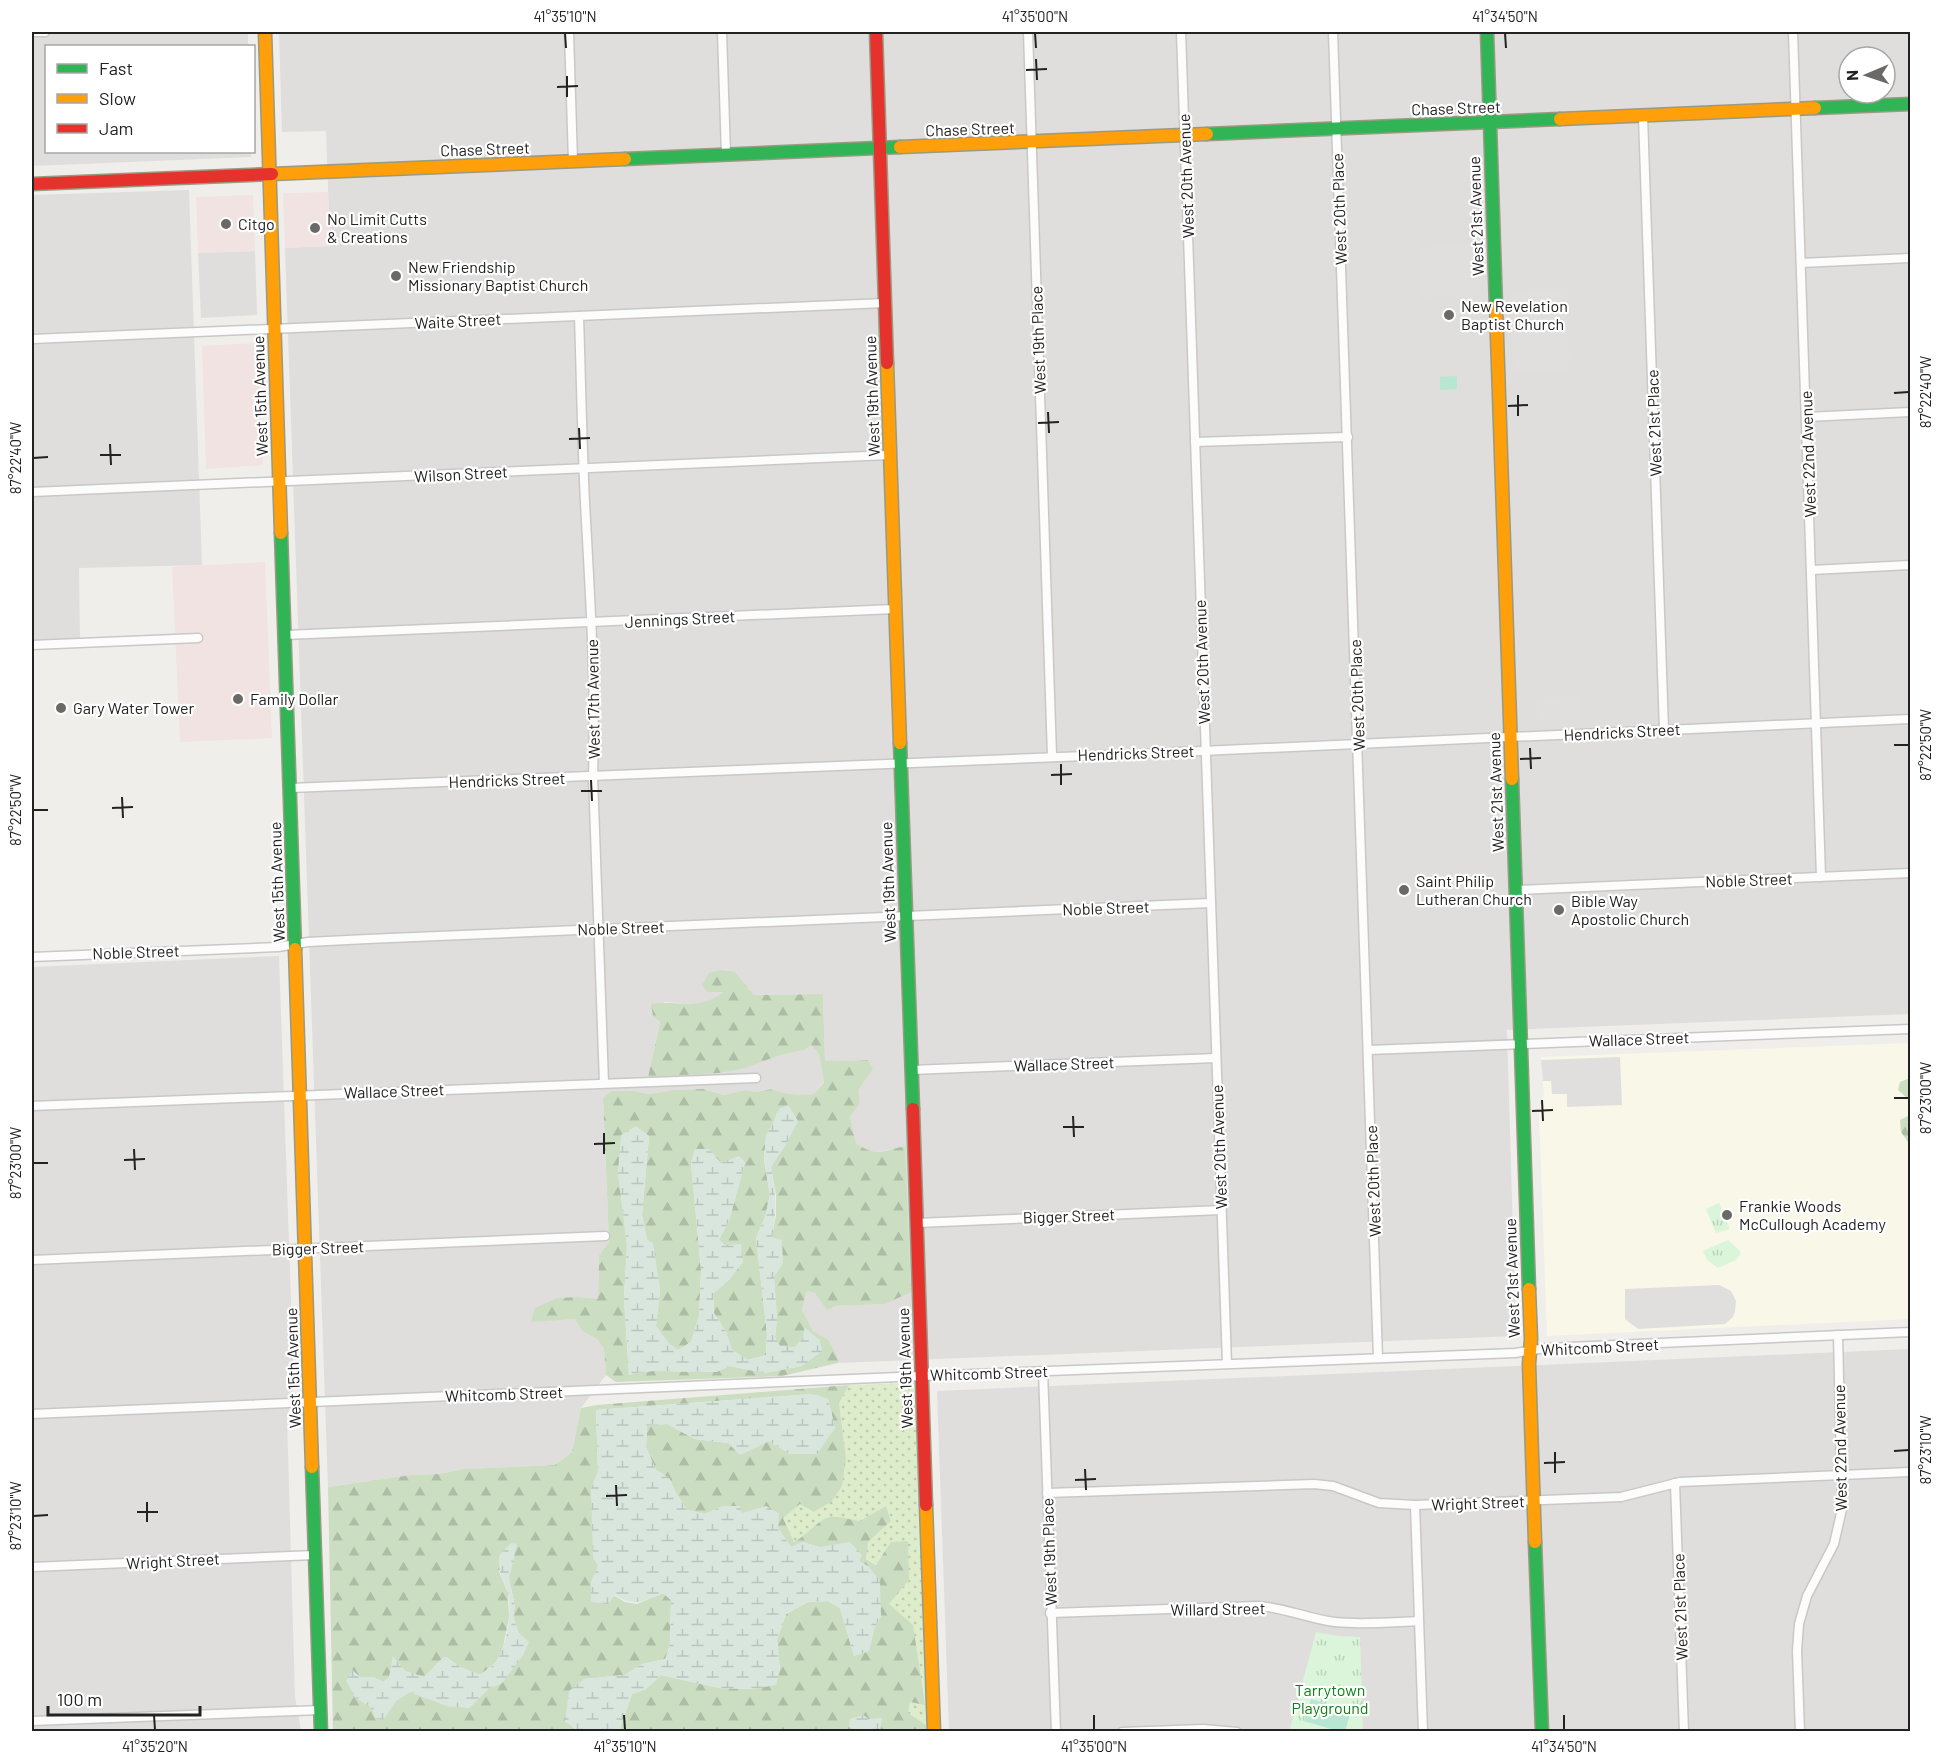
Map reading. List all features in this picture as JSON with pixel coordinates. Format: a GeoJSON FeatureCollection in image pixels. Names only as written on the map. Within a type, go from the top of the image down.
{"type":"FeatureCollection","features":[{"type":"Feature","properties":{"kind":"street"},"geometry":{"type":"LineString","coordinates":[[32,32],[45,32]]}},
{"type":"Feature","properties":{"kind":"street","name":"West 15th Avenue"},"geometry":{"type":"LineString","coordinates":[[265,32],[321,1731]]}},
{"type":"Feature","properties":{"kind":"street"},"geometry":{"type":"LineString","coordinates":[[568,32],[573,162]]}},
{"type":"Feature","properties":{"kind":"street"},"geometry":{"type":"LineString","coordinates":[[722,32],[726,155]]}},
{"type":"Feature","properties":{"kind":"street","name":"West 19th Avenue"},"geometry":{"type":"LineString","coordinates":[[876,32],[934,1731]]}},
{"type":"Feature","properties":{"kind":"street","name":"West 19th Place"},"geometry":{"type":"LineString","coordinates":[[1028,32],[1053,756]]}},
{"type":"Feature","properties":{"kind":"street","name":"West 20th Avenue"},"geometry":{"type":"LineString","coordinates":[[1181,32],[1227,1364]]}},
{"type":"Feature","properties":{"kind":"street","name":"West 20th Place"},"geometry":{"type":"LineString","coordinates":[[1333,32],[1378,1358]]}},
{"type":"Feature","properties":{"kind":"street","name":"West 21st Avenue"},"geometry":{"type":"LineString","coordinates":[[1487,32],[1542,1731]]}},
{"type":"Feature","properties":{"kind":"street","name":"West 22nd Avenue"},"geometry":{"type":"LineString","coordinates":[[1793,32],[1821,877]]}},
{"type":"Feature","properties":{"kind":"street","name":"Chase Street"},"geometry":{"type":"LineString","coordinates":[[32,184],[1911,104]]}},
{"type":"Feature","properties":{"kind":"street","name":"West 21st Place"},"geometry":{"type":"LineString","coordinates":[[1643,116],[1664,730]]}},
{"type":"Feature","properties":{"kind":"street"},"geometry":{"type":"LineString","coordinates":[[1801,263],[1911,258]]}},
{"type":"Feature","properties":{"kind":"street","name":"Waite Street"},"geometry":{"type":"LineString","coordinates":[[32,339],[885,303]]}},
{"type":"Feature","properties":{"kind":"street","name":"West 17th Avenue"},"geometry":{"type":"LineString","coordinates":[[579,316],[591,623],[593,776],[604,1083]]}},
{"type":"Feature","properties":{"kind":"street"},"geometry":{"type":"LineString","coordinates":[[1807,417],[1911,412]]}},
{"type":"Feature","properties":{"kind":"street"},"geometry":{"type":"LineString","coordinates":[[1195,442],[1348,437]]}},
{"type":"Feature","properties":{"kind":"street","name":"Wilson Street"},"geometry":{"type":"LineString","coordinates":[[32,492],[890,455]]}},
{"type":"Feature","properties":{"kind":"street"},"geometry":{"type":"LineString","coordinates":[[1812,570],[1911,565]]}},
{"type":"Feature","properties":{"kind":"street","name":"Jennings Street"},"geometry":{"type":"LineString","coordinates":[[285,634],[896,609]]}},
{"type":"Feature","properties":{"kind":"street"},"geometry":{"type":"LineString","coordinates":[[32,645],[198,638]]}},
{"type":"Feature","properties":{"kind":"street","name":"Hendricks Street"},"geometry":{"type":"LineString","coordinates":[[290,788],[1205,751],[1911,719]]}},
{"type":"Feature","properties":{"kind":"street","name":"Noble Street"},"geometry":{"type":"LineString","coordinates":[[1516,890],[1911,873]]}},
{"type":"Feature","properties":{"kind":"street","name":"Noble Street"},"geometry":{"type":"LineString","coordinates":[[32,957],[266,947],[308,942],[1210,903]]}},
{"type":"Feature","properties":{"kind":"street","name":"Wallace Street"},"geometry":{"type":"LineString","coordinates":[[1368,1050],[1911,1029]]}},
{"type":"Feature","properties":{"kind":"street","name":"Wallace Street"},"geometry":{"type":"LineString","coordinates":[[911,1070],[1216,1058]]}},
{"type":"Feature","properties":{"kind":"street","name":"Wallace Street"},"geometry":{"type":"LineString","coordinates":[[32,1106],[756,1078]]}},
{"type":"Feature","properties":{"kind":"street","name":"Bigger Street"},"geometry":{"type":"LineString","coordinates":[[917,1223],[1221,1210]]}},
{"type":"Feature","properties":{"kind":"street","name":"Bigger Street"},"geometry":{"type":"LineString","coordinates":[[32,1260],[605,1236]]}},
{"type":"Feature","properties":{"kind":"street","name":"Whitcomb Street"},"geometry":{"type":"LineString","coordinates":[[32,1414],[1503,1354],[1551,1348],[1911,1332]]}},
{"type":"Feature","properties":{"kind":"street","name":"West 22nd Avenue"},"geometry":{"type":"LineString","coordinates":[[1800,1731],[1797,1638],[1799,1624],[1807,1596],[1838,1532],[1842,1509],[1838,1335]]}},
{"type":"Feature","properties":{"kind":"street","name":"West 19th Place"},"geometry":{"type":"LineString","coordinates":[[1043,1371],[1056,1731]]}},
{"type":"Feature","properties":{"kind":"street","name":"Wright Street"},"geometry":{"type":"LineString","coordinates":[[1047,1493],[1314,1484],[1333,1486],[1379,1503],[1415,1505],[1628,1496],[1675,1483],[1911,1472]]}},
{"type":"Feature","properties":{"kind":"street","name":"West 21st Place"},"geometry":{"type":"LineString","coordinates":[[1675,1483],[1684,1731]]}},
{"type":"Feature","properties":{"kind":"street"},"geometry":{"type":"LineString","coordinates":[[1415,1505],[1423,1731]]}},
{"type":"Feature","properties":{"kind":"street","name":"Wright Street"},"geometry":{"type":"LineString","coordinates":[[32,1567],[315,1555]]}},
{"type":"Feature","properties":{"kind":"street","name":"Willard Street"},"geometry":{"type":"LineString","coordinates":[[1050,1613],[1266,1606],[1334,1622],[1419,1621]]}},
{"type":"Feature","properties":{"kind":"street"},"geometry":{"type":"LineString","coordinates":[[32,1721],[321,1710]]}},
{"type":"Feature","properties":{"kind":"street"},"geometry":{"type":"LineString","coordinates":[[1122,1731],[1214,1729],[1237,1731]]}},
{"type":"Feature","properties":{"kind":"shaded area"},"geometry":{"type":"Polygon","coordinates":[[[32,32],[248,32],[248,45],[45,45],[45,153],[251,153],[251,157],[32,166],[32,32]]]}},
{"type":"Feature","properties":{"kind":"shaded area"},"geometry":{"type":"Polygon","coordinates":[[[279,32],[1910,32],[1910,1014],[1507,1030],[1516,1336],[838,1363],[839,1360],[829,1340],[813,1331],[802,1310],[807,1291],[815,1293],[835,1306],[885,1304],[905,1146],[880,1152],[868,1152],[856,1143],[850,1117],[860,1103],[857,1090],[868,1060],[825,1061],[823,994],[754,995],[735,972],[726,992],[708,1001],[693,1004],[664,1002],[648,1077],[777,1056],[804,1050],[811,1045],[819,1054],[824,1081],[814,1094],[802,1095],[772,1089],[756,1092],[746,1090],[726,1095],[703,1089],[649,1094],[633,1091],[603,1098],[609,1242],[599,1255],[598,1300],[578,1297],[531,1321],[575,1319],[582,1331],[597,1339],[604,1349],[606,1375],[581,1408],[572,1452],[555,1465],[464,1469],[328,1487],[285,248],[330,246],[326,131],[282,132],[279,32]]]}},
{"type":"Feature","properties":{"kind":"shaded area"},"geometry":{"type":"Polygon","coordinates":[[[189,190],[202,565],[79,568],[80,640],[32,640],[32,195],[189,190]]]}},
{"type":"Feature","properties":{"kind":"shaded area"},"geometry":{"type":"Polygon","coordinates":[[[328,192],[330,246],[285,248],[283,193],[328,192]]]}},
{"type":"Feature","properties":{"kind":"shaded area","name":"Citgo"},"geometry":{"type":"Polygon","coordinates":[[[253,195],[255,251],[198,253],[196,197],[253,195]]]}},
{"type":"Feature","properties":{"kind":"shaded area"},"geometry":{"type":"Polygon","coordinates":[[[1479,244],[1480,296],[1423,298],[1421,247],[1479,244]]]}},
{"type":"Feature","properties":{"kind":"shaded area"},"geometry":{"type":"Polygon","coordinates":[[[255,251],[257,315],[201,318],[198,253],[255,251]]]}},
{"type":"Feature","properties":{"kind":"shaded area"},"geometry":{"type":"Polygon","coordinates":[[[1567,289],[1569,372],[1513,373],[1511,291],[1567,289]]]}},
{"type":"Feature","properties":{"kind":"shaded area"},"geometry":{"type":"Polygon","coordinates":[[[258,343],[263,465],[206,469],[202,346],[258,343]]]}},
{"type":"Feature","properties":{"kind":"shaded area"},"geometry":{"type":"Polygon","coordinates":[[[265,562],[272,738],[180,742],[172,567],[265,562]]]}},
{"type":"Feature","properties":{"kind":"shaded area"},"geometry":{"type":"Polygon","coordinates":[[[1578,696],[1579,719],[1537,721],[1536,699],[1578,696]]]}},
{"type":"Feature","properties":{"kind":"shaded area"},"geometry":{"type":"Polygon","coordinates":[[[279,956],[294,1387],[287,1418],[295,1696],[301,1731],[32,1731],[32,967],[279,956]]]}},
{"type":"Feature","properties":{"kind":"shaded area","name":"Frankie Woods McCullough Academy"},"geometry":{"type":"Polygon","coordinates":[[[1910,1043],[1910,1319],[1547,1336],[1539,1111],[1544,1095],[1541,1057],[1910,1043]]]}},
{"type":"Feature","properties":{"kind":"shaded area"},"geometry":{"type":"Polygon","coordinates":[[[1620,1057],[1622,1105],[1567,1107],[1567,1094],[1552,1094],[1551,1081],[1543,1081],[1541,1060],[1620,1057]]]}},
{"type":"Feature","properties":{"kind":"shaded area"},"geometry":{"type":"Polygon","coordinates":[[[1719,1285],[1731,1291],[1736,1301],[1733,1317],[1725,1324],[1638,1329],[1625,1319],[1625,1289],[1719,1285]]]}},
{"type":"Feature","properties":{"kind":"shaded area"},"geometry":{"type":"Polygon","coordinates":[[[1910,1349],[1910,1731],[949,1731],[937,1391],[1910,1349]]]}},
{"type":"Feature","properties":{"kind":"green space"},"geometry":{"type":"Polygon","coordinates":[[[1457,376],[1457,389],[1440,390],[1440,377],[1457,376]]]}},
{"type":"Feature","properties":{"kind":"green space"},"geometry":{"type":"Polygon","coordinates":[[[720,970],[735,972],[754,995],[823,994],[825,1061],[868,1060],[873,1069],[858,1090],[860,1103],[850,1117],[856,1143],[863,1148],[880,1152],[905,1146],[911,1292],[885,1304],[835,1306],[827,1310],[815,1293],[807,1291],[802,1310],[813,1331],[829,1340],[839,1360],[838,1363],[782,1376],[616,1382],[606,1375],[604,1349],[597,1339],[582,1331],[575,1319],[531,1322],[535,1308],[557,1298],[598,1299],[599,1255],[609,1242],[603,1098],[612,1091],[649,1094],[703,1089],[725,1095],[746,1090],[756,1092],[772,1089],[802,1095],[814,1094],[824,1082],[819,1054],[811,1045],[804,1050],[777,1056],[745,1068],[719,1073],[648,1077],[660,1022],[653,1016],[651,1004],[693,1004],[713,999],[724,992],[707,992],[702,985],[709,973],[720,970]],[[778,1110],[766,1135],[764,1160],[770,1195],[765,1217],[756,1238],[767,1334],[766,1355],[748,1360],[732,1350],[726,1332],[714,1313],[713,1293],[730,1279],[724,1245],[719,1239],[729,1221],[745,1162],[721,1164],[696,1149],[691,1162],[701,1270],[699,1316],[691,1342],[678,1350],[669,1344],[656,1326],[660,1289],[642,1215],[649,1136],[618,1172],[627,1245],[624,1298],[629,1375],[653,1371],[716,1372],[730,1366],[764,1373],[802,1366],[805,1329],[803,1338],[795,1347],[779,1347],[775,1337],[777,1318],[771,1238],[776,1216],[776,1195],[771,1166],[788,1141],[778,1110]]]}},
{"type":"Feature","properties":{"kind":"green space"},"geometry":{"type":"Polygon","coordinates":[[[1910,1078],[1910,1101],[1898,1090],[1900,1082],[1910,1078]]]}},
{"type":"Feature","properties":{"kind":"green space"},"geometry":{"type":"Polygon","coordinates":[[[788,1105],[798,1121],[771,1167],[775,1202],[772,1237],[782,1240],[783,1263],[774,1277],[777,1318],[775,1337],[780,1346],[795,1347],[803,1338],[805,1328],[820,1340],[822,1351],[802,1366],[764,1373],[730,1366],[716,1372],[653,1371],[629,1375],[624,1298],[627,1245],[618,1172],[621,1135],[636,1126],[649,1136],[642,1215],[647,1240],[653,1243],[660,1289],[656,1326],[669,1344],[678,1350],[691,1342],[699,1316],[701,1270],[691,1163],[695,1149],[709,1149],[721,1163],[739,1156],[745,1162],[729,1221],[719,1239],[724,1245],[741,1244],[743,1262],[730,1279],[713,1294],[714,1313],[726,1332],[732,1350],[748,1360],[766,1355],[767,1334],[756,1238],[765,1217],[770,1195],[764,1160],[766,1135],[778,1109],[788,1105]]]}},
{"type":"Feature","properties":{"kind":"green space"},"geometry":{"type":"Polygon","coordinates":[[[1910,1115],[1910,1145],[1901,1132],[1900,1120],[1910,1115]]]}},
{"type":"Feature","properties":{"kind":"green space"},"geometry":{"type":"Polygon","coordinates":[[[1719,1203],[1730,1229],[1716,1233],[1706,1209],[1719,1203]]]}},
{"type":"Feature","properties":{"kind":"green space"},"geometry":{"type":"Polygon","coordinates":[[[1728,1240],[1741,1254],[1736,1260],[1718,1268],[1707,1260],[1703,1251],[1728,1240]]]}},
{"type":"Feature","properties":{"kind":"green space"},"geometry":{"type":"Polygon","coordinates":[[[914,1383],[929,1727],[908,1713],[910,1702],[925,1704],[888,1604],[909,1580],[866,1559],[867,1542],[891,1521],[886,1507],[860,1522],[832,1517],[823,1520],[804,1537],[794,1542],[783,1517],[800,1504],[846,1458],[839,1403],[849,1385],[914,1383]]]}},
{"type":"Feature","properties":{"kind":"green space"},"geometry":{"type":"Polygon","coordinates":[[[849,1385],[839,1403],[846,1458],[842,1486],[832,1501],[814,1512],[800,1504],[783,1518],[794,1542],[826,1518],[837,1517],[860,1521],[886,1506],[891,1521],[868,1542],[866,1559],[876,1565],[891,1542],[908,1541],[909,1580],[889,1604],[913,1625],[925,1705],[910,1702],[908,1713],[929,1727],[929,1731],[879,1731],[882,1718],[849,1726],[853,1731],[619,1731],[632,1694],[646,1689],[661,1675],[719,1688],[754,1689],[780,1669],[777,1640],[786,1614],[808,1602],[828,1601],[840,1608],[854,1656],[869,1651],[874,1629],[881,1616],[869,1567],[859,1561],[803,1542],[791,1547],[778,1528],[723,1506],[705,1514],[687,1510],[669,1478],[656,1470],[646,1447],[647,1425],[667,1424],[695,1439],[728,1443],[769,1441],[790,1454],[835,1428],[828,1399],[813,1394],[596,1410],[598,1472],[591,1489],[599,1566],[591,1582],[625,1602],[637,1604],[663,1593],[671,1600],[670,1644],[666,1659],[642,1664],[625,1675],[584,1679],[565,1721],[578,1731],[333,1731],[328,1487],[464,1469],[555,1465],[572,1452],[581,1408],[849,1385]],[[498,1569],[508,1593],[509,1618],[502,1652],[495,1663],[480,1675],[460,1667],[445,1656],[424,1677],[405,1671],[393,1657],[389,1678],[383,1682],[373,1677],[360,1677],[352,1670],[356,1698],[371,1707],[397,1700],[410,1692],[438,1702],[469,1708],[489,1688],[502,1683],[518,1632],[513,1616],[515,1606],[509,1579],[498,1569]]]}},
{"type":"Feature","properties":{"kind":"green space"},"geometry":{"type":"Polygon","coordinates":[[[813,1394],[828,1399],[835,1428],[817,1454],[790,1454],[769,1441],[740,1455],[728,1443],[695,1439],[667,1424],[647,1425],[646,1447],[656,1470],[669,1478],[687,1510],[705,1514],[723,1506],[740,1506],[742,1513],[766,1506],[779,1513],[778,1528],[791,1547],[803,1542],[820,1547],[850,1542],[862,1555],[859,1561],[869,1567],[880,1581],[881,1616],[874,1629],[869,1651],[854,1656],[840,1608],[828,1601],[808,1602],[786,1614],[777,1640],[780,1669],[776,1685],[754,1689],[718,1688],[661,1675],[646,1689],[632,1694],[619,1731],[597,1731],[597,1729],[583,1731],[565,1721],[569,1691],[584,1679],[625,1675],[642,1664],[665,1659],[670,1644],[671,1600],[663,1593],[639,1602],[628,1601],[615,1595],[608,1604],[591,1602],[591,1582],[598,1566],[593,1558],[591,1489],[598,1472],[596,1410],[813,1394]]]}},
{"type":"Feature","properties":{"kind":"green space"},"geometry":{"type":"Polygon","coordinates":[[[511,1543],[517,1544],[509,1579],[515,1606],[513,1616],[518,1632],[529,1642],[523,1655],[502,1683],[489,1688],[469,1708],[449,1707],[410,1692],[397,1700],[383,1720],[375,1718],[371,1707],[356,1698],[346,1681],[352,1670],[360,1677],[373,1677],[383,1682],[389,1678],[393,1656],[405,1671],[424,1677],[445,1656],[460,1667],[480,1675],[495,1663],[506,1639],[509,1618],[509,1598],[500,1571],[499,1556],[511,1543]]]}},
{"type":"Feature","properties":{"kind":"green space","name":"Tarrytown Playground"},"geometry":{"type":"Polygon","coordinates":[[[1316,1632],[1360,1637],[1363,1731],[1297,1732],[1290,1729],[1316,1632]]]}},
{"type":"Feature","properties":{"kind":"green space"},"geometry":{"type":"Polygon","coordinates":[[[1311,1699],[1351,1711],[1345,1731],[1304,1721],[1311,1699]]]}},
{"type":"Feature","properties":{"kind":"green space"},"geometry":{"type":"Polygon","coordinates":[[[863,1715],[869,1719],[882,1718],[879,1731],[853,1731],[849,1726],[850,1719],[863,1715]]]}},
{"type":"Feature","properties":{"kind":"traffic: fast"},"geometry":{"type":"LineString","coordinates":[[1487,32],[1496,307]]}},
{"type":"Feature","properties":{"kind":"traffic: fast"},"geometry":{"type":"LineString","coordinates":[[1815,108],[1910,104]]}},
{"type":"Feature","properties":{"kind":"traffic: fast"},"geometry":{"type":"LineString","coordinates":[[1207,134],[1560,119]]}},
{"type":"Feature","properties":{"kind":"traffic: fast"},"geometry":{"type":"LineString","coordinates":[[625,159],[900,147]]}},
{"type":"Feature","properties":{"kind":"traffic: fast"},"geometry":{"type":"LineString","coordinates":[[281,533],[295,949]]}},
{"type":"Feature","properties":{"kind":"traffic: fast"},"geometry":{"type":"LineString","coordinates":[[900,743],[913,1109]]}},
{"type":"Feature","properties":{"kind":"traffic: fast"},"geometry":{"type":"LineString","coordinates":[[1512,779],[1529,1289]]}},
{"type":"Feature","properties":{"kind":"traffic: fast"},"geometry":{"type":"LineString","coordinates":[[312,1467],[321,1732]]}},
{"type":"Feature","properties":{"kind":"traffic: fast"},"geometry":{"type":"LineString","coordinates":[[1535,1542],[1542,1732]]}},
{"type":"Feature","properties":{"kind":"traffic: slow"},"geometry":{"type":"LineString","coordinates":[[265,32],[281,533]]}},
{"type":"Feature","properties":{"kind":"traffic: slow"},"geometry":{"type":"LineString","coordinates":[[1560,119],[1815,108]]}},
{"type":"Feature","properties":{"kind":"traffic: slow"},"geometry":{"type":"LineString","coordinates":[[900,147],[1207,134]]}},
{"type":"Feature","properties":{"kind":"traffic: slow"},"geometry":{"type":"LineString","coordinates":[[272,174],[625,159]]}},
{"type":"Feature","properties":{"kind":"traffic: slow"},"geometry":{"type":"LineString","coordinates":[[1496,307],[1512,779]]}},
{"type":"Feature","properties":{"kind":"traffic: slow"},"geometry":{"type":"LineString","coordinates":[[887,363],[900,743]]}},
{"type":"Feature","properties":{"kind":"traffic: slow"},"geometry":{"type":"LineString","coordinates":[[295,949],[312,1467]]}},
{"type":"Feature","properties":{"kind":"traffic: slow"},"geometry":{"type":"LineString","coordinates":[[1529,1289],[1535,1542]]}},
{"type":"Feature","properties":{"kind":"traffic: slow"},"geometry":{"type":"LineString","coordinates":[[926,1505],[934,1732]]}},
{"type":"Feature","properties":{"kind":"traffic: jam"},"geometry":{"type":"LineString","coordinates":[[876,32],[887,363]]}},
{"type":"Feature","properties":{"kind":"traffic: jam"},"geometry":{"type":"LineString","coordinates":[[32,184],[272,174]]}},
{"type":"Feature","properties":{"kind":"traffic: jam"},"geometry":{"type":"LineString","coordinates":[[913,1109],[926,1505]]}},
{"type":"Feature","properties":{"kind":"place","name":"Citgo"},"geometry":{"type":"Point","coordinates":[226,224]}},
{"type":"Feature","properties":{"kind":"place","name":"No Limit Cutts & Creations"},"geometry":{"type":"Point","coordinates":[315,228]}},
{"type":"Feature","properties":{"kind":"place","name":"New Friendship Missionary Baptist Church"},"geometry":{"type":"Point","coordinates":[396,276]}},
{"type":"Feature","properties":{"kind":"place","name":"New Revelation Baptist Church"},"geometry":{"type":"Point","coordinates":[1449,315]}},
{"type":"Feature","properties":{"kind":"place","name":"Family Dollar"},"geometry":{"type":"Point","coordinates":[238,699]}},
{"type":"Feature","properties":{"kind":"place","name":"Gary Water Tower"},"geometry":{"type":"Point","coordinates":[61,708]}},
{"type":"Feature","properties":{"kind":"place","name":"Saint Philip Lutheran Church"},"geometry":{"type":"Point","coordinates":[1404,890]}},
{"type":"Feature","properties":{"kind":"place","name":"Bible Way Apostolic Church"},"geometry":{"type":"Point","coordinates":[1559,910]}},
{"type":"Feature","properties":{"kind":"place","name":"Frankie Woods McCullough Academy"},"geometry":{"type":"Point","coordinates":[1727,1215]}}]}
